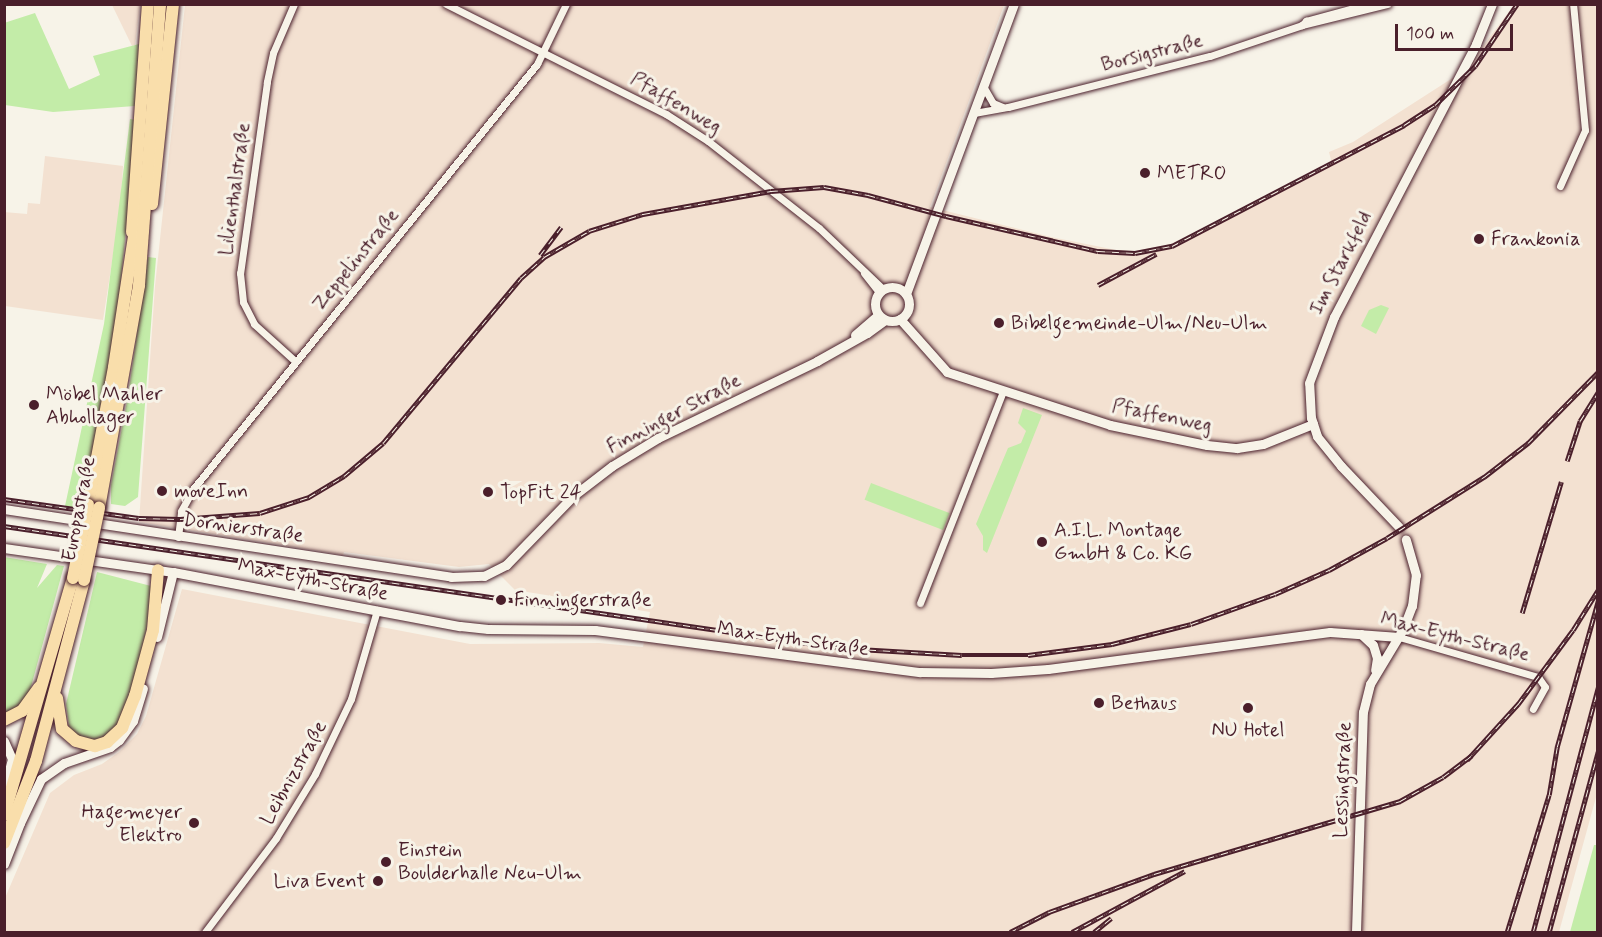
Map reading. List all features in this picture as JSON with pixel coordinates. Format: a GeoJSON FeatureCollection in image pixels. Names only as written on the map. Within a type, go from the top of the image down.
{"type":"FeatureCollection","features":[{"type":"Feature","properties":{"kind":"highway"},"geometry":{"type":"LineString","coordinates":[[130,254],[148,4]]}},
{"type":"Feature","properties":{"kind":"highway","name":"Europastraße"},"geometry":{"type":"LineString","coordinates":[[4,843],[36,762],[56,692],[139,285],[160,4]]}},
{"type":"Feature","properties":{"kind":"highway"},"geometry":{"type":"LineString","coordinates":[[139,285],[151,213],[173,4]]}},
{"type":"Feature","properties":{"kind":"highway","name":"Europastraße"},"geometry":{"type":"LineString","coordinates":[[94,506],[130,254],[146,172]]}},
{"type":"Feature","properties":{"kind":"highway"},"geometry":{"type":"LineString","coordinates":[[56,692],[62,729],[76,741],[95,746],[107,742],[122,728],[135,696],[153,630],[158,570]]}},
{"type":"Feature","properties":{"kind":"highway","name":"Europastraße"},"geometry":{"type":"LineString","coordinates":[[4,815],[78,579]]}},
{"type":"Feature","properties":{"kind":"highway"},"geometry":{"type":"LineString","coordinates":[[4,720],[22,711],[46,677]]}},
{"type":"Feature","properties":{"kind":"highway"},"geometry":{"type":"LineString","coordinates":[[4,796],[26,746]]}},
{"type":"Feature","properties":{"kind":"highway"},"geometry":{"type":"LineString","coordinates":[[20,823],[36,762]]}},
{"type":"Feature","properties":{"kind":"street","name":"Lilienthalstraße"},"geometry":{"type":"LineString","coordinates":[[294,4],[273,53],[267,82],[240,273],[243,302],[254,324],[295,362]]}},
{"type":"Feature","properties":{"kind":"street","name":"Pfaffenweg"},"geometry":{"type":"LineString","coordinates":[[446,4],[666,114],[708,141],[819,228],[881,291]]}},
{"type":"Feature","properties":{"kind":"street","name":"Zeppelinstraße"},"geometry":{"type":"LineString","coordinates":[[178,537],[185,500],[544,52],[566,4]]}},
{"type":"Feature","properties":{"kind":"street"},"geometry":{"type":"LineString","coordinates":[[905,293],[924,252],[1014,4]]}},
{"type":"Feature","properties":{"kind":"street","name":"Borsigstraße"},"geometry":{"type":"LineString","coordinates":[[1302,25],[1306,21],[1368,4]]}},
{"type":"Feature","properties":{"kind":"street","name":"Borsigstraße"},"geometry":{"type":"LineString","coordinates":[[974,113],[1008,107],[1210,56],[1302,25],[1387,4]]}},
{"type":"Feature","properties":{"kind":"street","name":"Im Starkfeld"},"geometry":{"type":"LineString","coordinates":[[1399,527],[1327,450],[1312,424],[1309,383],[1324,339],[1476,44],[1491,4]]}},
{"type":"Feature","properties":{"kind":"street"},"geometry":{"type":"LineString","coordinates":[[1560,186],[1585,130],[1573,4]]}},
{"type":"Feature","properties":{"kind":"street"},"geometry":{"type":"LineString","coordinates":[[983,86],[994,105],[1008,107]]}},
{"type":"Feature","properties":{"kind":"street"},"geometry":{"type":"LineString","coordinates":[[882,317],[874,302],[881,291],[894,286],[905,293],[909,305],[903,317]]}},
{"type":"Feature","properties":{"kind":"street","name":"Finninger Straße"},"geometry":{"type":"LineString","coordinates":[[478,578],[506,565],[573,496],[612,466],[658,438],[867,333],[882,317],[903,317]]}},
{"type":"Feature","properties":{"kind":"street","name":"Pfaffenweg"},"geometry":{"type":"LineString","coordinates":[[903,317],[925,348],[947,372],[1110,425],[1222,447],[1250,448],[1312,424]]}},
{"type":"Feature","properties":{"kind":"street"},"geometry":{"type":"LineString","coordinates":[[920,603],[1003,390]]}},
{"type":"Feature","properties":{"kind":"street","name":"Dornierstraße"},"geometry":{"type":"LineString","coordinates":[[4,509],[451,577],[478,578]]}},
{"type":"Feature","properties":{"kind":"street"},"geometry":{"type":"LineString","coordinates":[[1398,637],[1410,613],[1416,586],[1414,565],[1406,539]]}},
{"type":"Feature","properties":{"kind":"street","name":"Max-Eyth-Straße"},"geometry":{"type":"LineString","coordinates":[[4,548],[158,570],[488,629],[595,630],[889,670],[956,674],[1048,669],[1293,635],[1349,632],[1398,637],[1538,677],[1545,687],[1533,709]]}},
{"type":"Feature","properties":{"kind":"street"},"geometry":{"type":"LineString","coordinates":[[4,864],[41,779],[52,769],[110,747],[127,732],[141,698],[173,573]]}},
{"type":"Feature","properties":{"kind":"street","name":"Leibnizstraße"},"geometry":{"type":"LineString","coordinates":[[205,933],[276,838],[315,774],[351,699],[377,610]]}},
{"type":"Feature","properties":{"kind":"street"},"geometry":{"type":"LineString","coordinates":[[1349,632],[1364,635],[1374,649],[1377,663],[1370,684]]}},
{"type":"Feature","properties":{"kind":"street","name":"Lessingstraße"},"geometry":{"type":"LineString","coordinates":[[1356,933],[1363,712],[1370,684],[1398,637]]}},
{"type":"Feature","properties":{"kind":"street"},"geometry":{"type":"LineString","coordinates":[[4,741],[12,759],[4,789]]}},
{"type":"Feature","properties":{"kind":"shaded area"},"geometry":{"type":"Polygon","coordinates":[[[439,4],[446,8],[448,4],[1004,5],[930,207],[1051,237],[1116,250],[1135,251],[1171,244],[1332,164],[1329,152],[1353,142],[1465,70],[1514,5],[1597,5],[1598,790],[1559,932],[5,932],[5,898],[50,793],[74,775],[102,764],[119,752],[137,734],[146,716],[182,589],[470,644],[599,643],[643,647],[650,612],[515,590],[489,564],[459,567],[344,552],[343,555],[139,522],[155,286],[185,5],[439,4]]]}},
{"type":"Feature","properties":{"kind":"shaded area"},"geometry":{"type":"Polygon","coordinates":[[[112,5],[140,5],[135,45],[132,46],[112,5]]]}},
{"type":"Feature","properties":{"kind":"shaded area"},"geometry":{"type":"Polygon","coordinates":[[[45,156],[123,166],[120,211],[103,320],[5,306],[4,212],[27,214],[28,203],[40,204],[45,156]]]}},
{"type":"Feature","properties":{"kind":"green space"},"geometry":{"type":"Polygon","coordinates":[[[35,13],[69,89],[100,75],[93,56],[139,44],[135,106],[53,112],[5,105],[4,23],[35,13]]]}},
{"type":"Feature","properties":{"kind":"green space"},"geometry":{"type":"Polygon","coordinates":[[[130,119],[137,120],[115,339],[85,509],[65,506],[104,324],[130,119]]]}},
{"type":"Feature","properties":{"kind":"green space"},"geometry":{"type":"Polygon","coordinates":[[[148,257],[156,258],[138,497],[125,506],[111,504],[111,485],[128,396],[148,257]]]}},
{"type":"Feature","properties":{"kind":"green space"},"geometry":{"type":"Polygon","coordinates":[[[1381,305],[1389,308],[1376,334],[1361,326],[1369,310],[1381,305]]]}},
{"type":"Feature","properties":{"kind":"green space"},"geometry":{"type":"Polygon","coordinates":[[[1023,408],[1042,415],[987,553],[983,550],[983,536],[976,524],[1008,448],[1021,443],[1026,431],[1018,423],[1023,408]]]}},
{"type":"Feature","properties":{"kind":"green space"},"geometry":{"type":"Polygon","coordinates":[[[871,483],[949,513],[943,530],[865,500],[871,483]]]}},
{"type":"Feature","properties":{"kind":"green space"},"geometry":{"type":"Polygon","coordinates":[[[4,557],[47,564],[37,588],[57,565],[64,566],[29,694],[15,711],[4,714],[4,557]]]}},
{"type":"Feature","properties":{"kind":"green space"},"geometry":{"type":"Polygon","coordinates":[[[97,572],[151,586],[148,621],[135,683],[117,728],[105,739],[97,741],[74,736],[69,726],[66,704],[97,572]]]}},
{"type":"Feature","properties":{"kind":"green space"},"geometry":{"type":"Polygon","coordinates":[[[1594,845],[1598,845],[1597,932],[1570,932],[1594,845]]]}},
{"type":"Feature","properties":{"kind":"railway"},"geometry":{"type":"LineString","coordinates":[[4,499],[139,518],[180,519],[260,513],[309,497],[344,476],[383,443],[521,278],[544,257],[589,231],[643,214],[771,191],[824,187],[868,195],[946,216],[1098,251],[1135,253],[1172,246],[1404,125],[1435,105],[1475,66],[1517,4]]}},
{"type":"Feature","properties":{"kind":"railway"},"geometry":{"type":"LineString","coordinates":[[540,255],[561,227]]}},
{"type":"Feature","properties":{"kind":"railway"},"geometry":{"type":"LineString","coordinates":[[1098,285],[1156,254]]}},
{"type":"Feature","properties":{"kind":"railway"},"geometry":{"type":"LineString","coordinates":[[4,526],[841,648],[962,655],[1028,655],[1112,644],[1191,624],[1275,594],[1329,570],[1387,538],[1484,477],[1528,443],[1598,372]]}},
{"type":"Feature","properties":{"kind":"railway"},"geometry":{"type":"LineString","coordinates":[[1567,461],[1580,421],[1598,392]]}},
{"type":"Feature","properties":{"kind":"railway"},"geometry":{"type":"LineString","coordinates":[[1522,613],[1561,482]]}},
{"type":"Feature","properties":{"kind":"railway"},"geometry":{"type":"LineString","coordinates":[[1467,760],[1518,704],[1573,630],[1598,590]]}},
{"type":"Feature","properties":{"kind":"railway"},"geometry":{"type":"LineString","coordinates":[[1507,932],[1549,795],[1557,747],[1598,601]]}},
{"type":"Feature","properties":{"kind":"railway"},"geometry":{"type":"LineString","coordinates":[[1533,932],[1598,688]]}},
{"type":"Feature","properties":{"kind":"railway"},"geometry":{"type":"LineString","coordinates":[[1549,932],[1598,752]]}},
{"type":"Feature","properties":{"kind":"railway"},"geometry":{"type":"LineString","coordinates":[[1010,932],[1049,912],[1154,874],[1400,801],[1443,777],[1472,755]]}},
{"type":"Feature","properties":{"kind":"railway"},"geometry":{"type":"LineString","coordinates":[[1072,932],[1185,871]]}},
{"type":"Feature","properties":{"kind":"railway"},"geometry":{"type":"LineString","coordinates":[[1094,932],[1111,918]]}},
{"type":"Feature","properties":{"kind":"place","name":"METRO"},"geometry":{"type":"Point","coordinates":[1145,173]}},
{"type":"Feature","properties":{"kind":"place","name":"Frankonia"},"geometry":{"type":"Point","coordinates":[1479,239]}},
{"type":"Feature","properties":{"kind":"place","name":"Bibelgemeinde-Ulm/Neu-Ulm"},"geometry":{"type":"Point","coordinates":[999,323]}},
{"type":"Feature","properties":{"kind":"place","name":"Möbel Mahler Abhollager"},"geometry":{"type":"Point","coordinates":[34,405]}},
{"type":"Feature","properties":{"kind":"place","name":"moveInn"},"geometry":{"type":"Point","coordinates":[162,491]}},
{"type":"Feature","properties":{"kind":"place","name":"TopFit 24"},"geometry":{"type":"Point","coordinates":[488,492]}},
{"type":"Feature","properties":{"kind":"place","name":"A.I.L. Montage GmbH & Co. KG"},"geometry":{"type":"Point","coordinates":[1042,542]}},
{"type":"Feature","properties":{"kind":"place","name":"Finningerstraße"},"geometry":{"type":"Point","coordinates":[501,600]}},
{"type":"Feature","properties":{"kind":"place","name":"Bethaus"},"geometry":{"type":"Point","coordinates":[1099,703]}},
{"type":"Feature","properties":{"kind":"place","name":"NU Hotel"},"geometry":{"type":"Point","coordinates":[1248,708]}},
{"type":"Feature","properties":{"kind":"place","name":"Hagemeyer Elektro"},"geometry":{"type":"Point","coordinates":[194,823]}},
{"type":"Feature","properties":{"kind":"place","name":"Einstein Boulderhalle Neu-Ulm"},"geometry":{"type":"Point","coordinates":[386,862]}},
{"type":"Feature","properties":{"kind":"place","name":"Liva Event"},"geometry":{"type":"Point","coordinates":[378,881]}}]}
